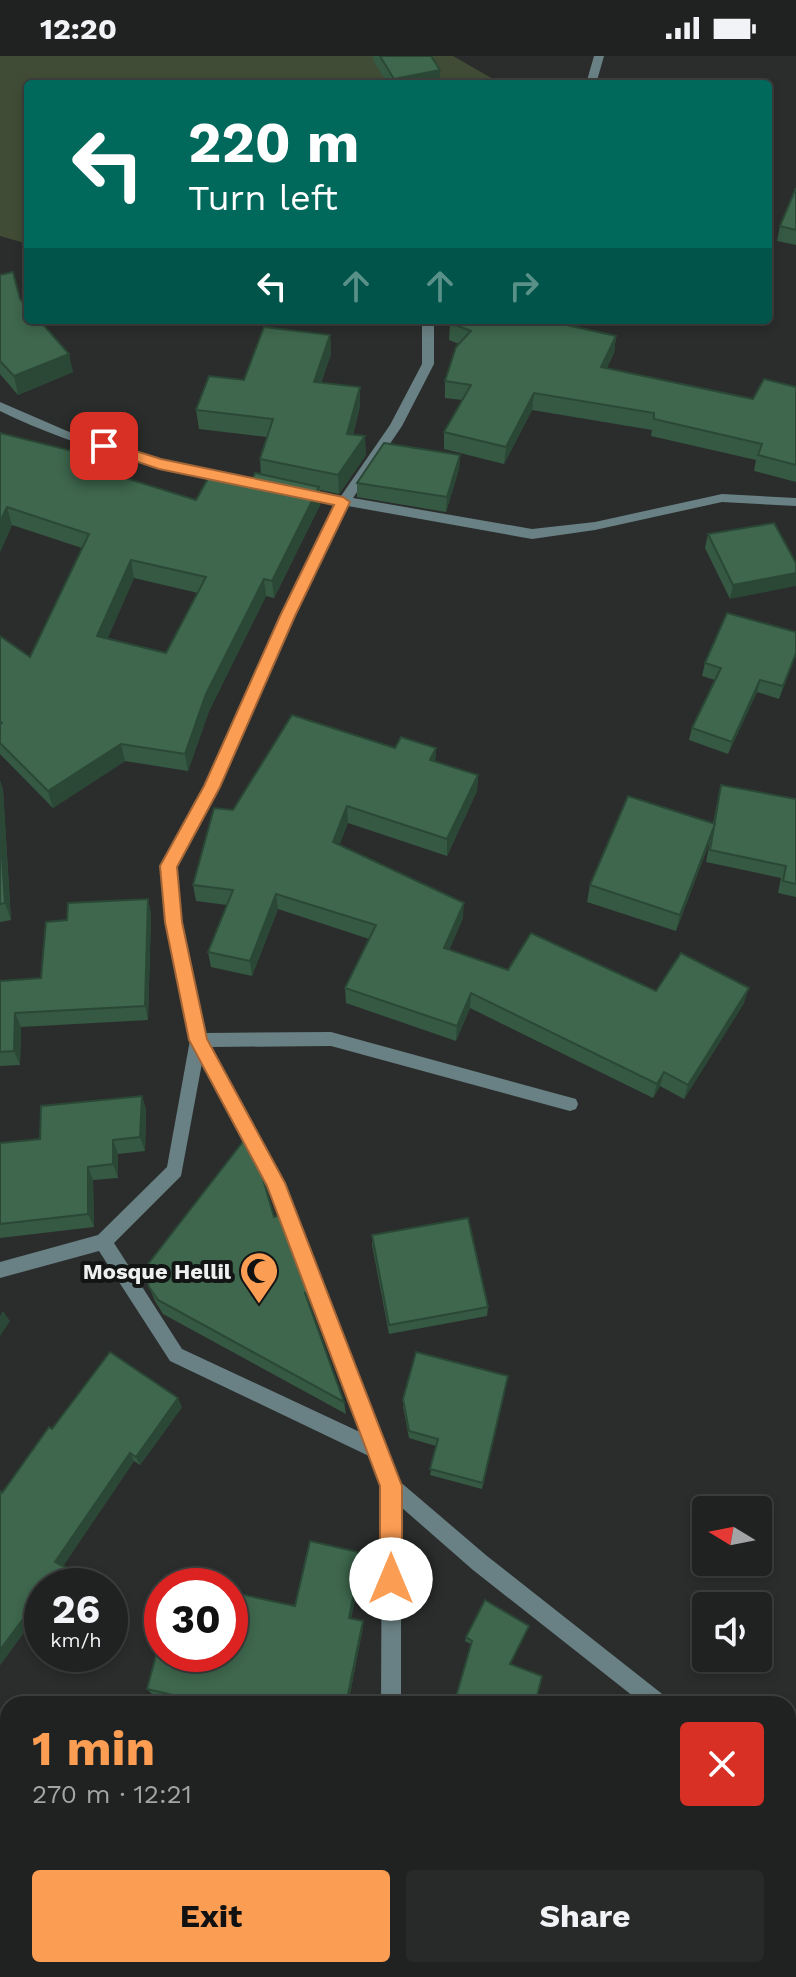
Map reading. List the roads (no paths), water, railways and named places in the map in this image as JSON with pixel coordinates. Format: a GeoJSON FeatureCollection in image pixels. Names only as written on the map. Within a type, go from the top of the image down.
{"type":"FeatureCollection","features":[{"type":"Feature","properties":{"kind":"street"},"geometry":{"type":"LineString","coordinates":[[592,80],[599,56]]}},
{"type":"Feature","properties":{"kind":"street"},"geometry":{"type":"LineString","coordinates":[[391,1696],[391,1486],[275,1183],[198,1040],[174,922],[168,866],[212,787],[287,616],[343,502],[396,426],[428,364],[428,324]]}},
{"type":"Feature","properties":{"kind":"street"},"geometry":{"type":"LineString","coordinates":[[0,406],[23,418],[159,464],[343,502],[532,534],[595,526],[722,498],[796,502]]}},
{"type":"Feature","properties":{"kind":"street"},"geometry":{"type":"LineString","coordinates":[[198,1040],[331,1039],[570,1104]]}},
{"type":"Feature","properties":{"kind":"street"},"geometry":{"type":"LineString","coordinates":[[0,1270],[103,1242],[175,1171],[198,1040]]}},
{"type":"Feature","properties":{"kind":"street"},"geometry":{"type":"LineString","coordinates":[[103,1242],[176,1355],[378,1451]]}},
{"type":"Feature","properties":{"kind":"street"},"geometry":{"type":"LineString","coordinates":[[391,1486],[480,1563],[649,1696]]}},
{"type":"Feature","properties":{"kind":"place","name":"Mosque Hellil"},"geometry":{"type":"Point","coordinates":[259,1305]}}]}
